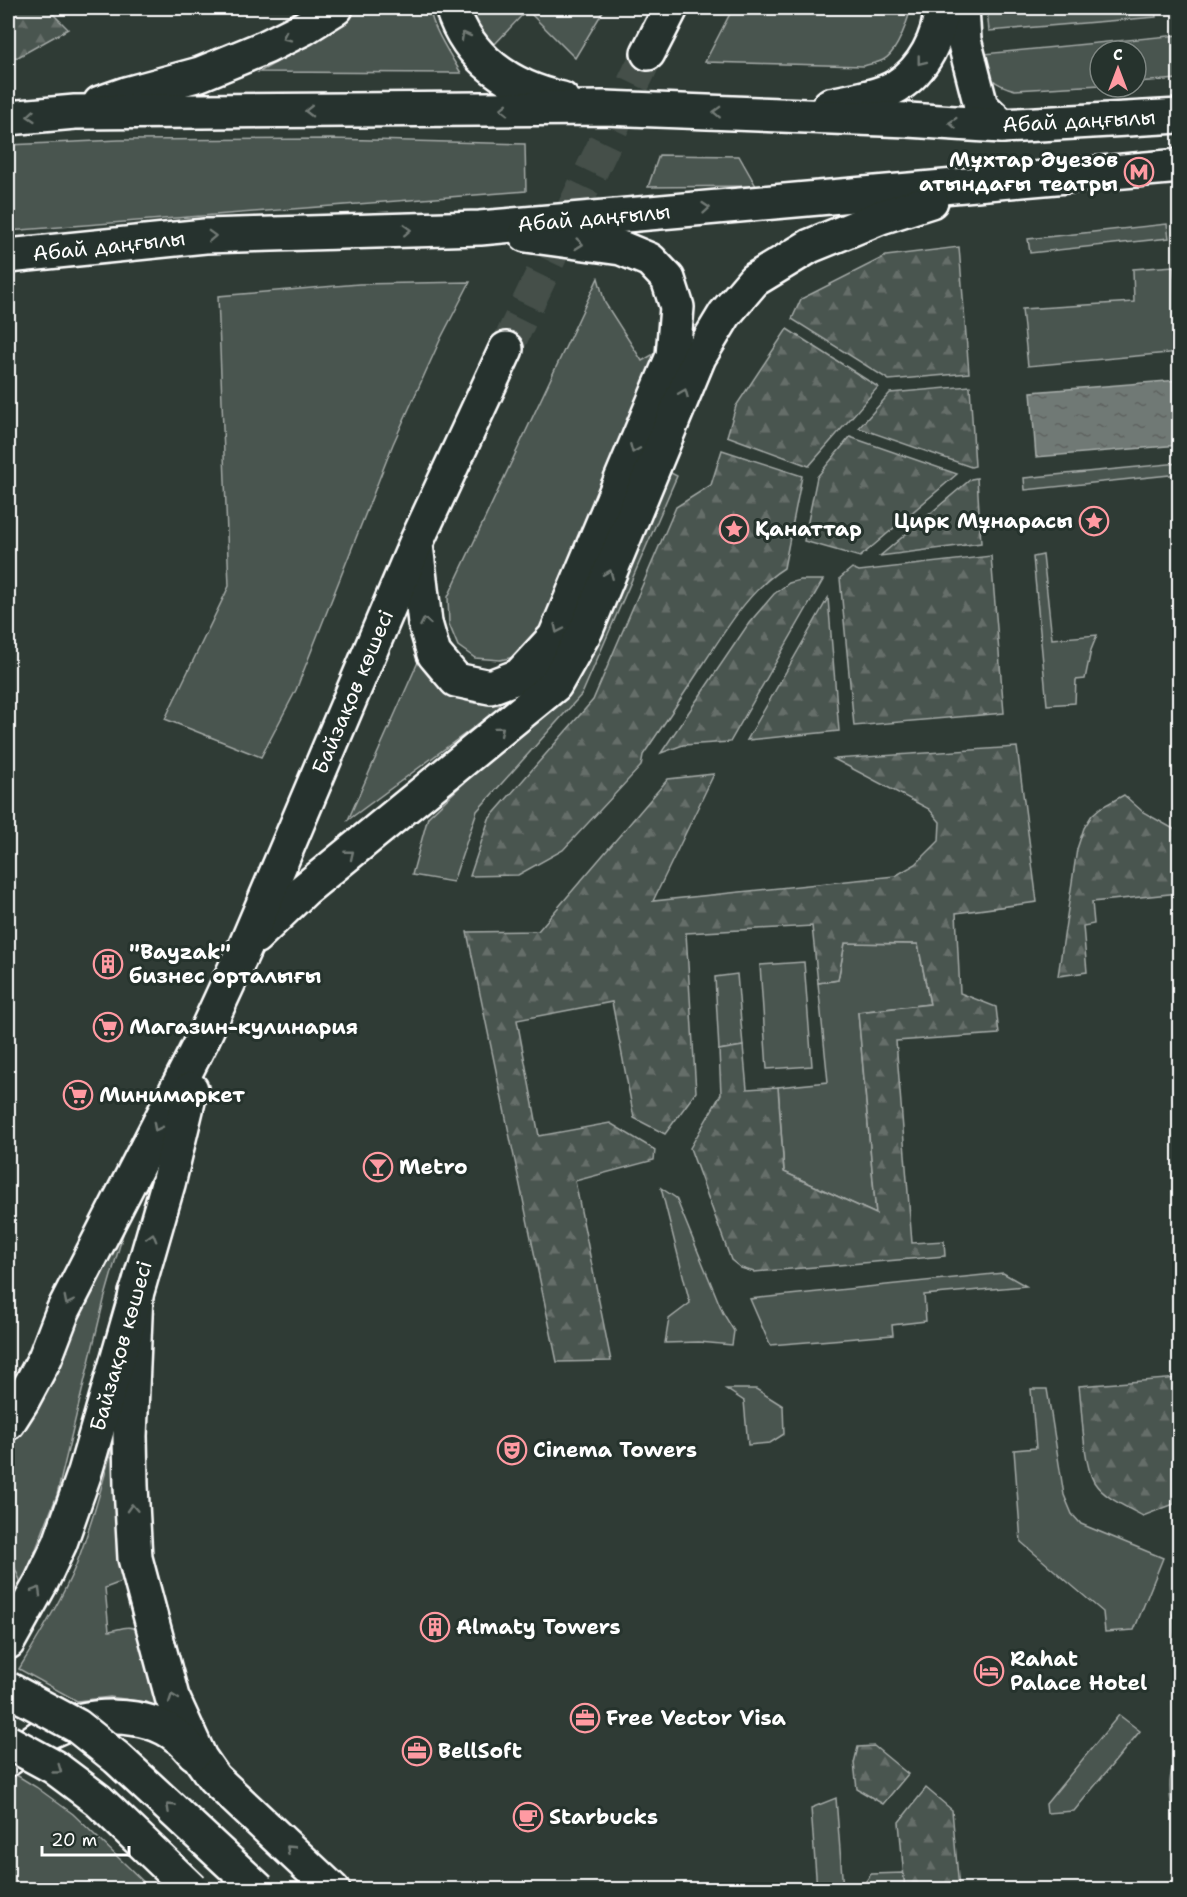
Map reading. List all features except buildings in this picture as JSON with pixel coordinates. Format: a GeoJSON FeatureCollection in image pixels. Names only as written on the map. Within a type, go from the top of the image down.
{"type":"FeatureCollection","features":[{"type":"Feature","properties":{"kind":"main road"},"geometry":{"type":"LineString","coordinates":[[452,8],[472,48],[492,68],[525,88],[558,99],[605,108]]}},
{"type":"Feature","properties":{"kind":"main road"},"geometry":{"type":"LineString","coordinates":[[648,53],[671,8]]}},
{"type":"Feature","properties":{"kind":"main road"},"geometry":{"type":"LineString","coordinates":[[752,113],[831,105],[873,95],[897,86],[925,58],[938,30],[941,8]]}},
{"type":"Feature","properties":{"kind":"main road"},"geometry":{"type":"LineString","coordinates":[[962,8],[964,40],[981,106],[1002,126]]}},
{"type":"Feature","properties":{"kind":"main road"},"geometry":{"type":"LineString","coordinates":[[75,112],[126,93],[200,74],[266,47],[304,28],[334,9]]}},
{"type":"Feature","properties":{"kind":"main road","name":"Абай даңғылы"},"geometry":{"type":"LineString","coordinates":[[8,118],[75,112],[605,108],[1002,126],[1179,116]]}},
{"type":"Feature","properties":{"kind":"main road","name":"Абай даңғылы"},"geometry":{"type":"LineString","coordinates":[[8,256],[205,236],[480,228],[1179,166]]}},
{"type":"Feature","properties":{"kind":"main road"},"geometry":{"type":"LineString","coordinates":[[245,946],[304,890],[555,685],[586,630],[699,357],[724,314],[754,280],[810,246],[972,185]]}},
{"type":"Feature","properties":{"kind":"main road"},"geometry":{"type":"LineString","coordinates":[[416,543],[425,623],[434,654],[456,680],[490,687],[519,676],[555,637],[673,356],[677,308],[668,279],[650,260],[621,248],[569,243],[480,228]]}},
{"type":"Feature","properties":{"kind":"main road","name":"Байзақов көшесі"},"geometry":{"type":"LineString","coordinates":[[8,1423],[45,1359],[63,1311],[203,1038],[245,946],[416,543],[506,349]]}},
{"type":"Feature","properties":{"kind":"main road","name":"Байзақов көшесі"},"geometry":{"type":"LineString","coordinates":[[8,1642],[60,1543],[85,1472],[168,1184],[203,1038]]}},
{"type":"Feature","properties":{"kind":"main road"},"geometry":{"type":"LineString","coordinates":[[136,1293],[130,1436],[135,1558],[172,1697],[200,1758]]}},
{"type":"Feature","properties":{"kind":"main road"},"geometry":{"type":"LineString","coordinates":[[8,1689],[77,1726],[117,1758],[259,1890]]}},
{"type":"Feature","properties":{"kind":"main road"},"geometry":{"type":"LineString","coordinates":[[8,1759],[56,1729],[80,1720],[105,1716],[126,1718],[164,1728],[178,1736],[200,1758],[214,1778],[333,1890]]}},
{"type":"Feature","properties":{"kind":"main road"},"geometry":{"type":"LineString","coordinates":[[8,1742],[54,1767],[98,1800],[192,1890]]}},
{"type":"Feature","properties":{"kind":"green space"},"geometry":{"type":"Polygon","coordinates":[[[8,8],[47,8],[68,29],[18,57],[8,58],[8,8]]]}},
{"type":"Feature","properties":{"kind":"green space"},"geometry":{"type":"Polygon","coordinates":[[[353,8],[430,8],[437,32],[461,73],[259,72],[336,26],[353,8]]]}},
{"type":"Feature","properties":{"kind":"green space"},"geometry":{"type":"Polygon","coordinates":[[[470,8],[605,8],[575,58],[527,10],[493,46],[470,12],[470,8]]]}},
{"type":"Feature","properties":{"kind":"green space"},"geometry":{"type":"Polygon","coordinates":[[[733,8],[911,8],[901,37],[893,51],[883,60],[864,66],[705,62],[733,8]]]}},
{"type":"Feature","properties":{"kind":"green space"},"geometry":{"type":"Polygon","coordinates":[[[987,8],[1155,8],[1156,17],[989,31],[987,8]]]}},
{"type":"Feature","properties":{"kind":"green space"},"geometry":{"type":"Polygon","coordinates":[[[1179,35],[1179,79],[1148,81],[1148,39],[1138,39],[1179,35]]]}},
{"type":"Feature","properties":{"kind":"green space"},"geometry":{"type":"Polygon","coordinates":[[[1088,44],[1088,86],[1015,90],[1007,88],[990,77],[973,55],[1088,44]]]}},
{"type":"Feature","properties":{"kind":"green space"},"geometry":{"type":"Polygon","coordinates":[[[332,139],[525,144],[526,191],[8,231],[8,145],[119,140],[332,139]]]}},
{"type":"Feature","properties":{"kind":"green space"},"geometry":{"type":"Polygon","coordinates":[[[659,155],[739,156],[756,186],[648,187],[659,155]]]}},
{"type":"Feature","properties":{"kind":"green space"},"geometry":{"type":"Polygon","coordinates":[[[1167,224],[1169,238],[1030,253],[1028,239],[1167,224]]]}},
{"type":"Feature","properties":{"kind":"green space"},"geometry":{"type":"Polygon","coordinates":[[[959,247],[969,373],[889,380],[792,319],[801,299],[886,256],[959,247]]]}},
{"type":"Feature","properties":{"kind":"green space"},"geometry":{"type":"Polygon","coordinates":[[[1174,266],[1179,352],[1028,366],[1022,309],[1134,302],[1133,269],[1174,266]]]}},
{"type":"Feature","properties":{"kind":"green space"},"geometry":{"type":"Polygon","coordinates":[[[598,278],[605,303],[642,361],[662,349],[547,620],[524,655],[500,660],[475,658],[458,646],[449,624],[448,597],[598,278]]]}},
{"type":"Feature","properties":{"kind":"green space"},"geometry":{"type":"Polygon","coordinates":[[[470,282],[441,338],[393,444],[296,690],[261,757],[165,719],[229,586],[218,296],[359,284],[470,282]]]}},
{"type":"Feature","properties":{"kind":"green space"},"geometry":{"type":"Polygon","coordinates":[[[787,329],[878,387],[809,466],[727,436],[736,406],[787,329]]]}},
{"type":"Feature","properties":{"kind":"green space"},"geometry":{"type":"Polygon","coordinates":[[[970,386],[975,466],[971,467],[859,428],[890,393],[970,386]]]}},
{"type":"Feature","properties":{"kind":"green space"},"geometry":{"type":"Polygon","coordinates":[[[850,437],[957,474],[860,557],[804,541],[817,477],[850,437]]]}},
{"type":"Feature","properties":{"kind":"green space"},"geometry":{"type":"Polygon","coordinates":[[[722,450],[802,476],[784,568],[749,598],[730,623],[643,755],[641,766],[563,850],[518,875],[470,876],[489,819],[593,700],[676,507],[711,485],[722,450]]]}},
{"type":"Feature","properties":{"kind":"green space"},"geometry":{"type":"Polygon","coordinates":[[[1179,463],[1179,474],[1025,490],[1024,478],[1179,463]]]}},
{"type":"Feature","properties":{"kind":"green space"},"geometry":{"type":"Polygon","coordinates":[[[669,472],[677,476],[582,694],[477,811],[453,882],[412,875],[428,817],[565,687],[669,472]]]}},
{"type":"Feature","properties":{"kind":"green space"},"geometry":{"type":"Polygon","coordinates":[[[977,478],[981,543],[880,556],[971,479],[977,478]]]}},
{"type":"Feature","properties":{"kind":"green space"},"geometry":{"type":"Polygon","coordinates":[[[1043,555],[1052,639],[1097,635],[1091,650],[1085,679],[1076,680],[1075,703],[1047,705],[1033,557],[1043,555]]]}},
{"type":"Feature","properties":{"kind":"green space"},"geometry":{"type":"Polygon","coordinates":[[[991,556],[1004,713],[854,726],[840,578],[852,568],[859,571],[991,556]]]}},
{"type":"Feature","properties":{"kind":"green space"},"geometry":{"type":"Polygon","coordinates":[[[800,580],[823,580],[730,742],[683,745],[661,753],[749,623],[774,594],[789,583],[800,580]]]}},
{"type":"Feature","properties":{"kind":"green space"},"geometry":{"type":"Polygon","coordinates":[[[828,598],[839,731],[747,740],[828,598]]]}},
{"type":"Feature","properties":{"kind":"green space"},"geometry":{"type":"Polygon","coordinates":[[[418,662],[434,682],[454,696],[474,703],[504,705],[348,820],[418,662]]]}},
{"type":"Feature","properties":{"kind":"green space"},"geometry":{"type":"Polygon","coordinates":[[[1017,747],[1037,902],[956,913],[960,993],[996,1007],[999,1034],[896,1041],[912,1243],[944,1241],[945,1256],[754,1272],[741,1268],[731,1260],[690,1148],[721,1094],[719,1050],[743,1046],[747,1089],[778,1087],[784,1172],[876,1214],[858,1012],[930,1004],[918,944],[845,943],[838,980],[818,983],[812,926],[686,933],[696,1092],[665,1134],[634,1118],[612,1002],[517,1020],[539,1136],[610,1123],[655,1150],[654,1160],[575,1181],[611,1361],[557,1362],[467,932],[538,931],[668,779],[714,774],[653,901],[895,876],[916,864],[939,841],[940,822],[929,809],[834,759],[1017,747]]]}},
{"type":"Feature","properties":{"kind":"green space"},"geometry":{"type":"Polygon","coordinates":[[[1124,795],[1143,812],[1179,832],[1179,893],[1092,902],[1094,924],[1083,926],[1087,972],[1058,976],[1077,849],[1084,828],[1092,815],[1100,808],[1124,795]]]}},
{"type":"Feature","properties":{"kind":"green space"},"geometry":{"type":"Polygon","coordinates":[[[845,943],[918,944],[930,1004],[858,1012],[876,1214],[784,1172],[778,1087],[828,1082],[818,983],[838,980],[845,943]]]}},
{"type":"Feature","properties":{"kind":"green space"},"geometry":{"type":"Polygon","coordinates":[[[804,962],[812,1066],[767,1069],[760,965],[804,962]]]}},
{"type":"Feature","properties":{"kind":"green space"},"geometry":{"type":"Polygon","coordinates":[[[737,974],[743,1046],[719,1050],[715,977],[737,974]]]}},
{"type":"Feature","properties":{"kind":"green space"},"geometry":{"type":"Polygon","coordinates":[[[661,1188],[676,1198],[723,1313],[734,1331],[732,1345],[699,1342],[665,1343],[669,1319],[690,1303],[661,1188]]]}},
{"type":"Feature","properties":{"kind":"green space"},"geometry":{"type":"Polygon","coordinates":[[[132,1203],[104,1300],[57,1495],[22,1585],[8,1552],[8,1444],[18,1430],[132,1203]]]}},
{"type":"Feature","properties":{"kind":"green space"},"geometry":{"type":"Polygon","coordinates":[[[1003,1273],[1026,1286],[924,1295],[926,1321],[892,1325],[893,1335],[770,1345],[750,1299],[1003,1273]]]}},
{"type":"Feature","properties":{"kind":"green space"},"geometry":{"type":"Polygon","coordinates":[[[1179,1378],[1179,1451],[1173,1452],[1174,1504],[1143,1516],[1123,1506],[1098,1488],[1090,1474],[1085,1450],[1079,1386],[1179,1378]]]}},
{"type":"Feature","properties":{"kind":"green space"},"geometry":{"type":"Polygon","coordinates":[[[726,1389],[756,1389],[783,1406],[784,1434],[770,1443],[748,1445],[744,1401],[726,1389]]]}},
{"type":"Feature","properties":{"kind":"green space"},"geometry":{"type":"Polygon","coordinates":[[[1031,1389],[1047,1389],[1064,1495],[1072,1514],[1081,1524],[1163,1558],[1134,1630],[1105,1632],[1103,1612],[1021,1542],[1014,1450],[1036,1448],[1031,1389]]]}},
{"type":"Feature","properties":{"kind":"green space"},"geometry":{"type":"Polygon","coordinates":[[[121,1416],[126,1578],[105,1588],[109,1631],[131,1627],[138,1631],[166,1710],[145,1702],[110,1697],[77,1701],[19,1669],[57,1605],[76,1565],[95,1510],[121,1416]]]}},
{"type":"Feature","properties":{"kind":"green space"},"geometry":{"type":"Polygon","coordinates":[[[1178,1608],[1179,1638],[1174,1638],[1173,1614],[1178,1608]]]}},
{"type":"Feature","properties":{"kind":"green space"},"geometry":{"type":"Polygon","coordinates":[[[1119,1715],[1140,1731],[1074,1811],[1047,1813],[1046,1804],[1119,1715]]]}},
{"type":"Feature","properties":{"kind":"green space"},"geometry":{"type":"Polygon","coordinates":[[[874,1746],[908,1774],[883,1804],[857,1789],[854,1763],[858,1747],[874,1746]]]}},
{"type":"Feature","properties":{"kind":"green space"},"geometry":{"type":"Polygon","coordinates":[[[1179,1753],[1179,1803],[1171,1803],[1170,1777],[1179,1753]]]}},
{"type":"Feature","properties":{"kind":"green space"},"geometry":{"type":"Polygon","coordinates":[[[13,1773],[73,1814],[151,1889],[8,1890],[8,1778],[13,1773]]]}},
{"type":"Feature","properties":{"kind":"green space"},"geometry":{"type":"Polygon","coordinates":[[[926,1788],[952,1810],[959,1889],[905,1889],[899,1822],[926,1788]]]}},
{"type":"Feature","properties":{"kind":"green space"},"geometry":{"type":"Polygon","coordinates":[[[836,1798],[843,1889],[817,1889],[811,1808],[836,1798]]]}},
{"type":"Feature","properties":{"kind":"green space"},"geometry":{"type":"Polygon","coordinates":[[[904,1873],[905,1889],[864,1889],[864,1884],[871,1874],[904,1873]]]}},
{"type":"Feature","properties":{"kind":"green space"},"geometry":{"type":"Polygon","coordinates":[[[1179,1882],[1179,1889],[1095,1889],[1095,1888],[1179,1882]]]}},
{"type":"Feature","properties":{"kind":"water"},"geometry":{"type":"Polygon","coordinates":[[[1179,380],[1179,445],[1036,457],[1031,392],[1179,380]]]}},
{"type":"Feature","properties":{"kind":"tunnel"},"geometry":{"type":"LineString","coordinates":[[506,349],[648,53]]}},
{"type":"Feature","properties":{"kind":"place","name":"Мұхтар Әуезов атындағы театры"},"geometry":{"type":"Point","coordinates":[1139,172]}},
{"type":"Feature","properties":{"kind":"place","name":"Цирк Мұнарасы"},"geometry":{"type":"Point","coordinates":[1094,521]}},
{"type":"Feature","properties":{"kind":"place","name":"Қанаттар"},"geometry":{"type":"Point","coordinates":[734,529]}},
{"type":"Feature","properties":{"kind":"place","name":"\"Bayzak\" бизнес орталығы"},"geometry":{"type":"Point","coordinates":[108,964]}},
{"type":"Feature","properties":{"kind":"place","name":"Магазин-кулинария"},"geometry":{"type":"Point","coordinates":[108,1027]}},
{"type":"Feature","properties":{"kind":"place","name":"Минимаркет"},"geometry":{"type":"Point","coordinates":[78,1095]}},
{"type":"Feature","properties":{"kind":"place","name":"Metro"},"geometry":{"type":"Point","coordinates":[378,1167]}},
{"type":"Feature","properties":{"kind":"place","name":"Cinema Towers"},"geometry":{"type":"Point","coordinates":[512,1450]}},
{"type":"Feature","properties":{"kind":"place","name":"Almaty Towers"},"geometry":{"type":"Point","coordinates":[435,1627]}},
{"type":"Feature","properties":{"kind":"place","name":"Rahat Palace Hotel"},"geometry":{"type":"Point","coordinates":[989,1671]}},
{"type":"Feature","properties":{"kind":"place","name":"Free Vector Visa"},"geometry":{"type":"Point","coordinates":[585,1718]}},
{"type":"Feature","properties":{"kind":"place","name":"BellSoft"},"geometry":{"type":"Point","coordinates":[417,1751]}},
{"type":"Feature","properties":{"kind":"place","name":"Starbucks"},"geometry":{"type":"Point","coordinates":[528,1817]}}]}
